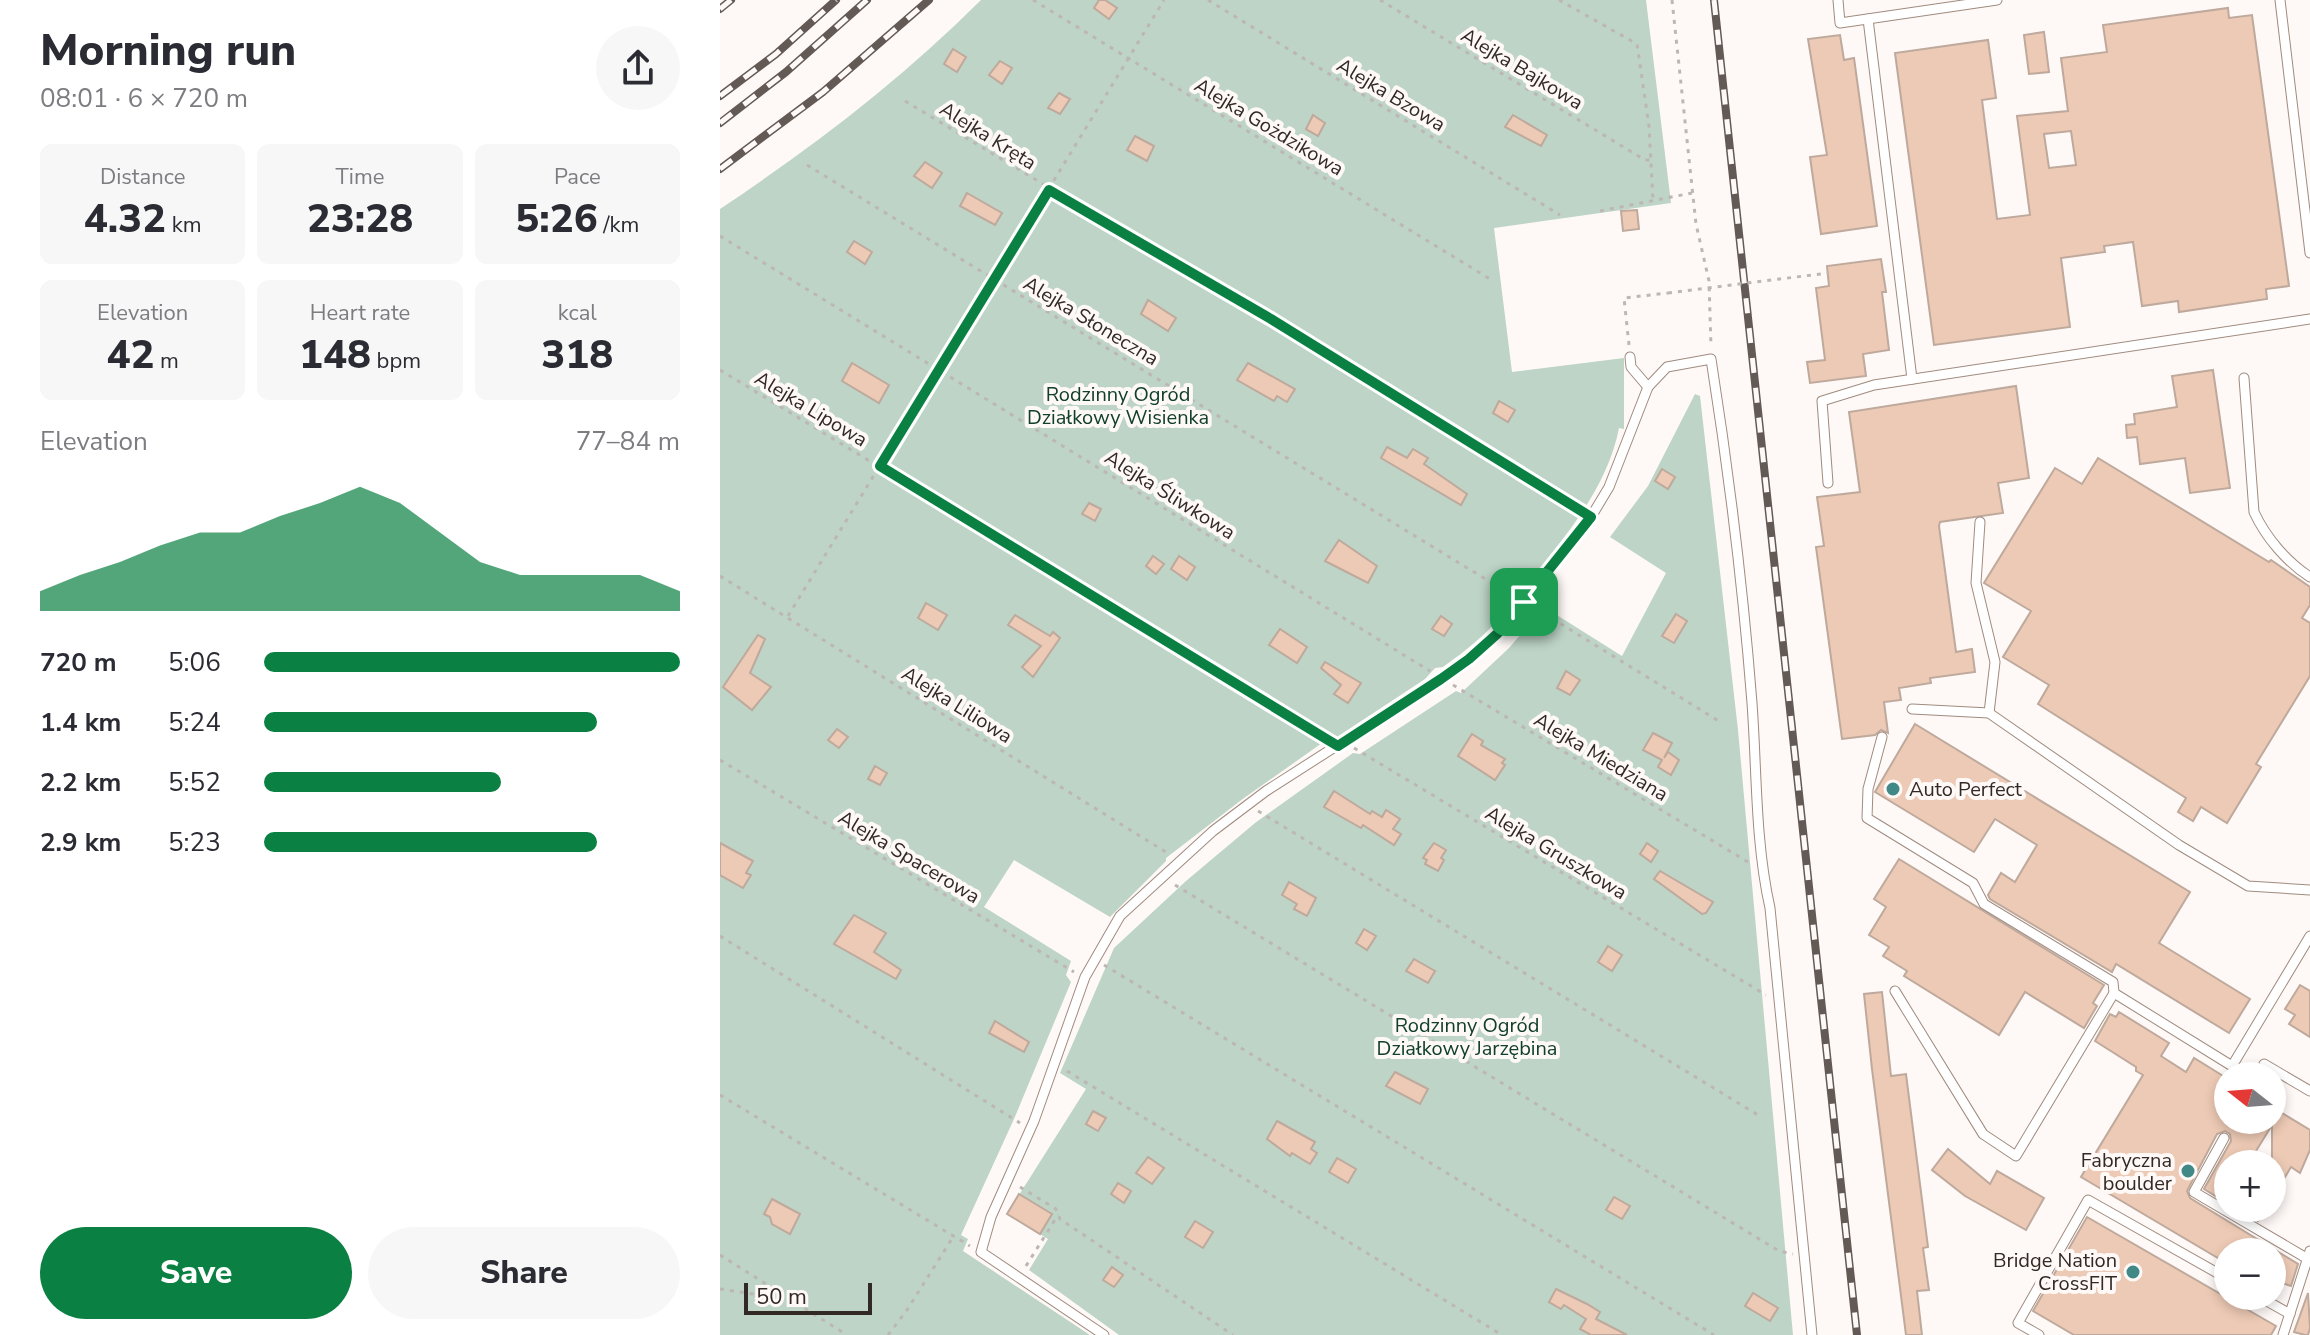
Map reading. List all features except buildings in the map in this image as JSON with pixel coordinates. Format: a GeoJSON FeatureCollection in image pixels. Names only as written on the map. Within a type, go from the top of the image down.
{"type":"FeatureCollection","features":[{"type":"Feature","properties":{"kind":"lane"},"geometry":{"type":"LineString","coordinates":[[1838,0],[1840,23],[1997,0]]}},
{"type":"Feature","properties":{"kind":"lane"},"geometry":{"type":"LineString","coordinates":[[2280,0],[2310,253]]}},
{"type":"Feature","properties":{"kind":"lane"},"geometry":{"type":"LineString","coordinates":[[1868,19],[1912,379]]}},
{"type":"Feature","properties":{"kind":"lane"},"geometry":{"type":"LineString","coordinates":[[1828,483],[1822,401],[1874,385],[2310,319]]}},
{"type":"Feature","properties":{"kind":"lane"},"geometry":{"type":"LineString","coordinates":[[1630,357],[1631,367],[1648,387]]}},
{"type":"Feature","properties":{"kind":"lane"},"geometry":{"type":"LineString","coordinates":[[1104,1335],[981,1252],[991,1217],[1030,1130],[1085,977],[1120,916],[1179,860],[1248,805],[1441,679],[1497,634],[1591,517],[1609,487],[1648,387],[1667,367],[1711,359],[1736,543],[1752,703],[1763,873],[1770,908],[1812,1335]]}},
{"type":"Feature","properties":{"kind":"lane"},"geometry":{"type":"LineString","coordinates":[[2244,378],[2254,512],[2261,527],[2294,567],[2310,577]]}},
{"type":"Feature","properties":{"kind":"lane"},"geometry":{"type":"LineString","coordinates":[[1980,522],[1976,583],[1995,662],[1989,713]]}},
{"type":"Feature","properties":{"kind":"lane"},"geometry":{"type":"LineString","coordinates":[[1912,709],[1989,713],[2179,845],[2248,886],[2310,890]]}},
{"type":"Feature","properties":{"kind":"lane"},"geometry":{"type":"LineString","coordinates":[[1882,737],[1868,789],[1867,818],[1973,883],[1984,904],[2113,982],[2114,993],[2016,1156],[1983,1134],[1895,991]]}},
{"type":"Feature","properties":{"kind":"lane"},"geometry":{"type":"LineString","coordinates":[[2114,993],[2232,1066],[2310,936]]}},
{"type":"Feature","properties":{"kind":"lane"},"geometry":{"type":"LineString","coordinates":[[2286,1077],[2310,1091]]}},
{"type":"Feature","properties":{"kind":"lane"},"geometry":{"type":"LineString","coordinates":[[2224,1138],[2194,1192],[2309,1255],[2283,1335]]}},
{"type":"Feature","properties":{"kind":"lane"},"geometry":{"type":"LineString","coordinates":[[2039,1335],[2018,1323],[2088,1200],[2214,1271]]}},
{"type":"Feature","properties":{"kind":"lane"},"geometry":{"type":"LineString","coordinates":[[2283,1310],[2290,1314]]}},
{"type":"Feature","properties":{"kind":"path","name":"Alejka Gożdzikowa"},"geometry":{"type":"LineString","coordinates":[[1033,0],[1490,279]]}},
{"type":"Feature","properties":{"kind":"path"},"geometry":{"type":"LineString","coordinates":[[788,616],[1164,0]]}},
{"type":"Feature","properties":{"kind":"path","name":"Alejka Bzowa"},"geometry":{"type":"LineString","coordinates":[[1208,0],[1560,215]]}},
{"type":"Feature","properties":{"kind":"path","name":"Alejka Bajkowa"},"geometry":{"type":"LineString","coordinates":[[1380,0],[1645,160],[1650,160]]}},
{"type":"Feature","properties":{"kind":"path"},"geometry":{"type":"LineString","coordinates":[[1559,0],[1637,44],[1649,126],[1653,201]]}},
{"type":"Feature","properties":{"kind":"path"},"geometry":{"type":"LineString","coordinates":[[1672,0],[1696,224],[1709,281],[1711,359]]}},
{"type":"Feature","properties":{"kind":"path","name":"Alejka Kręta"},"geometry":{"type":"LineString","coordinates":[[905,101],[1049,190],[1271,319],[1591,517]]}},
{"type":"Feature","properties":{"kind":"path","name":"Alejka Słoneczna"},"geometry":{"type":"LineString","coordinates":[[807,165],[1722,723]]}},
{"type":"Feature","properties":{"kind":"path"},"geometry":{"type":"LineString","coordinates":[[1600,211],[1692,193]]}},
{"type":"Feature","properties":{"kind":"path","name":"Alejka Śliwkowa"},"geometry":{"type":"LineString","coordinates":[[720,236],[1441,679]]}},
{"type":"Feature","properties":{"kind":"path"},"geometry":{"type":"LineString","coordinates":[[1630,357],[1624,298],[1828,273]]}},
{"type":"Feature","properties":{"kind":"path","name":"Alejka Lipowa"},"geometry":{"type":"LineString","coordinates":[[720,370],[1341,744]]}},
{"type":"Feature","properties":{"kind":"path","name":"Alejka Liliowa"},"geometry":{"type":"LineString","coordinates":[[721,578],[788,616],[1179,860]]}},
{"type":"Feature","properties":{"kind":"path","name":"Alejka Miedziana"},"geometry":{"type":"LineString","coordinates":[[1441,679],[1745,861]]}},
{"type":"Feature","properties":{"kind":"path","name":"Alejka Gruszkowa"},"geometry":{"type":"LineString","coordinates":[[1341,744],[1754,988]]}},
{"type":"Feature","properties":{"kind":"path","name":"Alejka Spacerowa"},"geometry":{"type":"LineString","coordinates":[[720,760],[1085,977]]}},
{"type":"Feature","properties":{"kind":"path"},"geometry":{"type":"LineString","coordinates":[[1248,805],[1758,1115]]}},
{"type":"Feature","properties":{"kind":"path"},"geometry":{"type":"LineString","coordinates":[[1161,877],[1779,1251]]}},
{"type":"Feature","properties":{"kind":"path"},"geometry":{"type":"LineString","coordinates":[[720,936],[1030,1130]]}},
{"type":"Feature","properties":{"kind":"path"},"geometry":{"type":"LineString","coordinates":[[1094,959],[1714,1335]]}},
{"type":"Feature","properties":{"kind":"path"},"geometry":{"type":"LineString","coordinates":[[1063,1068],[1502,1335]]}},
{"type":"Feature","properties":{"kind":"path"},"geometry":{"type":"LineString","coordinates":[[720,1095],[965,1244]]}},
{"type":"Feature","properties":{"kind":"path"},"geometry":{"type":"LineString","coordinates":[[1009,1181],[1056,1209],[1058,1215],[1233,1335]]}},
{"type":"Feature","properties":{"kind":"path"},"geometry":{"type":"LineString","coordinates":[[1019,1277],[1058,1215]]}},
{"type":"Feature","properties":{"kind":"path"},"geometry":{"type":"LineString","coordinates":[[888,1335],[953,1237]]}},
{"type":"Feature","properties":{"kind":"path"},"geometry":{"type":"LineString","coordinates":[[720,1255],[847,1335]]}},
{"type":"Feature","properties":{"kind":"path"},"geometry":{"type":"LineString","coordinates":[[720,1289],[790,1299]]}},
{"type":"Feature","properties":{"kind":"green space","name":"Rodzinny Ogród Działkowy Wisienka"},"geometry":{"type":"Polygon","coordinates":[[[981,0],[1646,0],[1671,203],[1494,228],[1512,372],[1624,358],[1624,429],[1619,428],[1604,473],[1580,515],[1522,591],[1516,591],[1507,599],[1505,608],[1491,627],[1443,667],[1435,668],[1425,679],[1337,737],[1332,736],[1244,798],[1166,858],[1110,917],[1014,860],[984,907],[1071,961],[1066,975],[1071,982],[961,1235],[968,1239],[963,1251],[1090,1335],[720,1335],[720,209],[856,111],[981,0]]]}},
{"type":"Feature","properties":{"kind":"green space","name":"Rodzinny Ogród Działkowy Jarzębina"},"geometry":{"type":"Polygon","coordinates":[[[1695,394],[1700,396],[1738,730],[1793,1335],[1119,1335],[1029,1270],[1048,1239],[1007,1214],[1086,1089],[1060,1073],[1114,948],[1255,823],[1353,753],[1360,754],[1456,691],[1461,693],[1509,648],[1544,607],[1622,656],[1666,573],[1610,537],[1648,486],[1695,394]]]}},
{"type":"Feature","properties":{"kind":"railway"},"geometry":{"type":"LineString","coordinates":[[720,9],[731,0]]}},
{"type":"Feature","properties":{"kind":"railway"},"geometry":{"type":"LineString","coordinates":[[720,96],[776,54],[836,0]]}},
{"type":"Feature","properties":{"kind":"railway"},"geometry":{"type":"LineString","coordinates":[[720,123],[786,72],[867,0]]}},
{"type":"Feature","properties":{"kind":"railway"},"geometry":{"type":"LineString","coordinates":[[720,169],[823,92],[929,0]]}},
{"type":"Feature","properties":{"kind":"railway"},"geometry":{"type":"LineString","coordinates":[[1714,0],[1857,1335]]}},
{"type":"Feature","properties":{"kind":"place","name":"Auto Perfect"},"geometry":{"type":"Point","coordinates":[1893,789]}},
{"type":"Feature","properties":{"kind":"place","name":"Fabryczna boulder"},"geometry":{"type":"Point","coordinates":[2188,1171]}},
{"type":"Feature","properties":{"kind":"place","name":"Bridge Nation CrossFIT"},"geometry":{"type":"Point","coordinates":[2133,1272]}},
{"type":"Feature","properties":{"kind":"route"},"geometry":{"type":"LineString","coordinates":[[1049,190],[1271,319],[1591,517],[1524,602],[1497,634],[1469,659],[1338,746],[880,466],[1049,190]]}}]}
